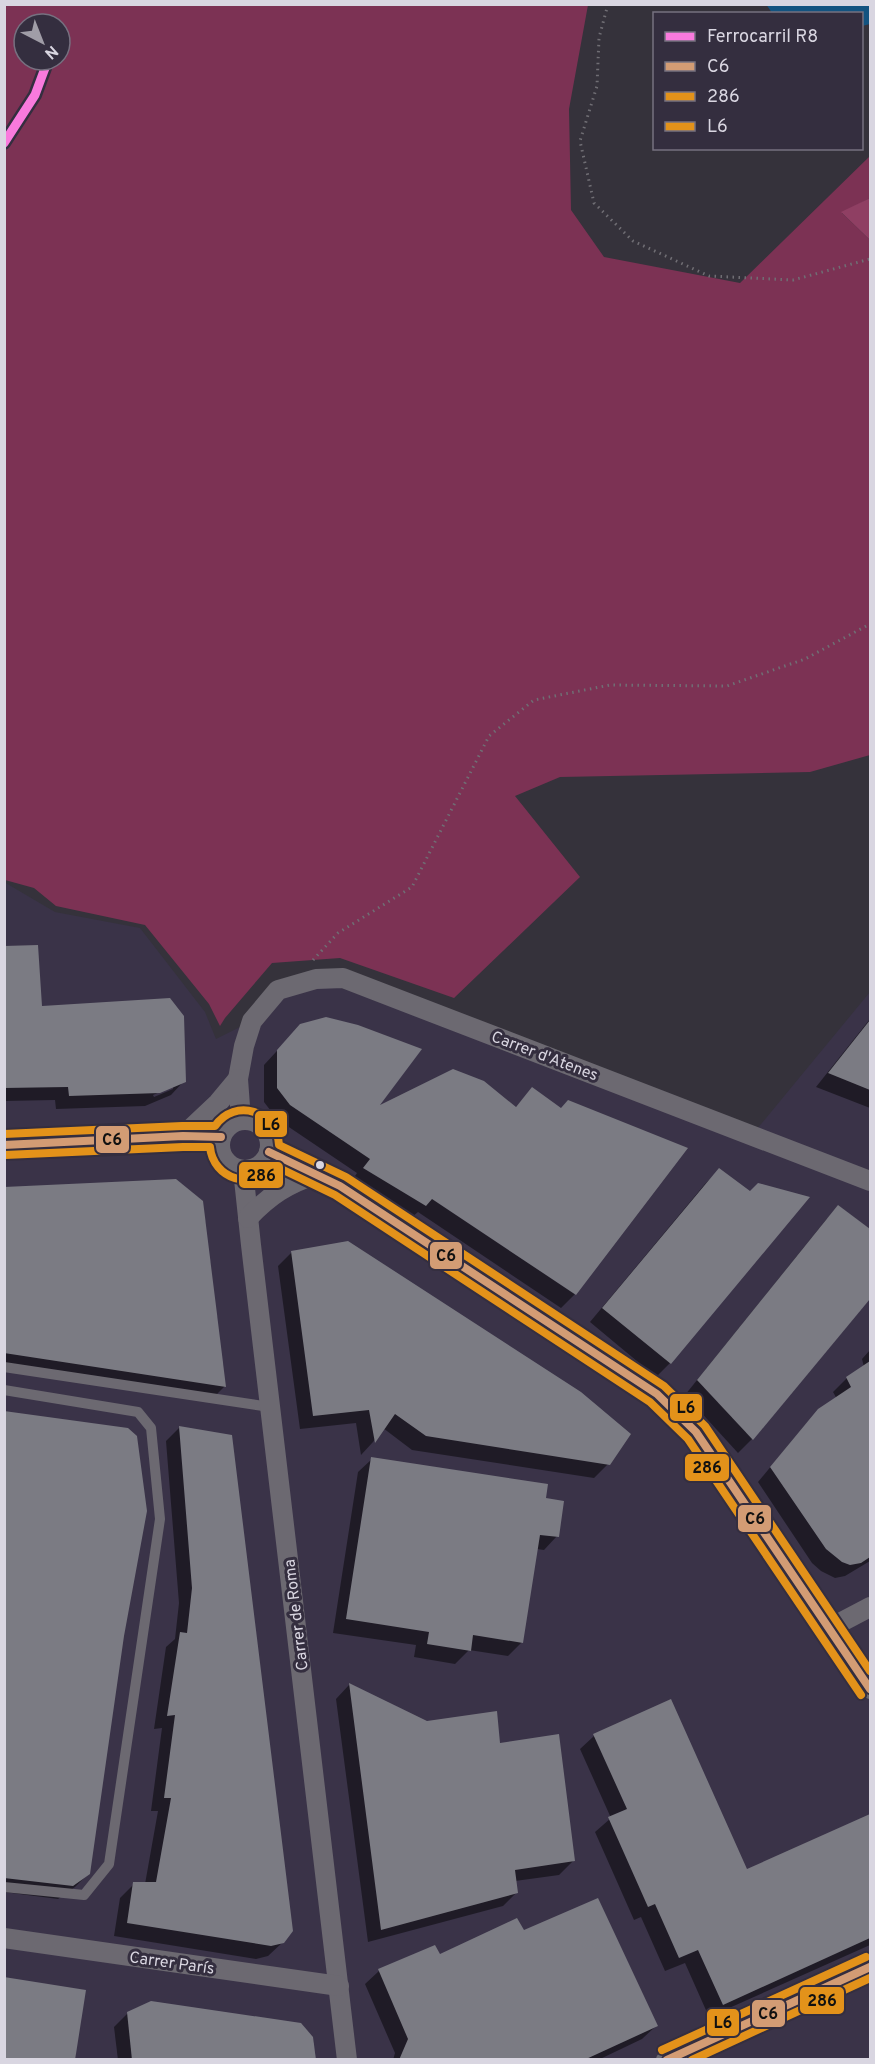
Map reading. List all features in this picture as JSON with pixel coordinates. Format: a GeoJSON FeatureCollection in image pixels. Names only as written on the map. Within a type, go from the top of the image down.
{"type":"FeatureCollection","features":[{"type":"Feature","properties":{"kind":"street","name":"Carrer d'Atenes"},"geometry":{"type":"LineString","coordinates":[[238,1079],[244,1046],[252,1021],[278,990],[316,979],[344,978],[870,1181]]}},
{"type":"Feature","properties":{"kind":"street"},"geometry":{"type":"LineString","coordinates":[[238,1079],[241,1120]]}},
{"type":"Feature","properties":{"kind":"street"},"geometry":{"type":"LineString","coordinates":[[183,1136],[218,1103],[238,1079]]}},
{"type":"Feature","properties":{"kind":"street"},"geometry":{"type":"LineString","coordinates":[[241,1120],[249,1120],[264,1128],[270,1144],[265,1160],[259,1166],[243,1170],[228,1164],[220,1150],[221,1137],[226,1128],[241,1120]]}},
{"type":"Feature","properties":{"kind":"street"},"geometry":{"type":"LineString","coordinates":[[4,1145],[183,1136],[221,1137]]}},
{"type":"Feature","properties":{"kind":"street"},"geometry":{"type":"LineString","coordinates":[[269,1152],[317,1174],[657,1394],[696,1432],[870,1689]]}},
{"type":"Feature","properties":{"kind":"street","name":"Carrer de Roma"},"geometry":{"type":"LineString","coordinates":[[243,1170],[347,2060]]}},
{"type":"Feature","properties":{"kind":"street"},"geometry":{"type":"LineString","coordinates":[[248,1218],[265,1201],[286,1186],[317,1174]]}},
{"type":"Feature","properties":{"kind":"street"},"geometry":{"type":"LineString","coordinates":[[830,1628],[870,1607]]}},
{"type":"Feature","properties":{"kind":"street","name":"Carrer París"},"geometry":{"type":"LineString","coordinates":[[4,1938],[339,1986]]}},
{"type":"Feature","properties":{"kind":"street"},"geometry":{"type":"LineString","coordinates":[[666,2060],[870,1967]]}},
{"type":"Feature","properties":{"kind":"lane"},"geometry":{"type":"LineString","coordinates":[[4,1367],[270,1407]]}},
{"type":"Feature","properties":{"kind":"lane"},"geometry":{"type":"LineString","coordinates":[[4,1390],[138,1412],[151,1428],[160,1519],[109,1864],[84,1895],[4,1887]]}},
{"type":"Feature","properties":{"kind":"path"},"geometry":{"type":"LineString","coordinates":[[608,4],[599,38],[597,86],[580,141],[594,203],[633,241],[709,276],[793,280],[870,259]]}},
{"type":"Feature","properties":{"kind":"path"},"geometry":{"type":"LineString","coordinates":[[316,979],[312,961],[338,933],[412,887],[489,736],[534,700],[610,685],[727,686],[805,659],[870,624]]}},
{"type":"Feature","properties":{"kind":"shaded area"},"geometry":{"type":"Polygon","coordinates":[[[4,5],[588,5],[569,109],[571,210],[604,257],[740,283],[870,156],[870,198],[842,213],[870,240],[870,755],[810,772],[560,777],[515,796],[580,877],[454,998],[340,958],[272,963],[220,1026],[209,1004],[145,925],[56,906],[34,888],[5,880],[4,5]]]}},
{"type":"Feature","properties":{"kind":"shaded area"},"geometry":{"type":"Polygon","coordinates":[[[870,198],[870,240],[841,212],[870,198]]]}},
{"type":"Feature","properties":{"kind":"shaded area"},"geometry":{"type":"Polygon","coordinates":[[[4,882],[55,912],[140,928],[205,1012],[216,1039],[252,1021],[278,990],[316,979],[752,1135],[870,992],[870,2059],[5,2059],[4,882]]]}},
{"type":"Feature","properties":{"kind":"water"},"geometry":{"type":"Polygon","coordinates":[[[766,4],[870,5],[870,24],[863,26],[863,12],[771,12],[766,4]]]}},
{"type":"Feature","properties":{"kind":"building"},"geometry":{"type":"Polygon","coordinates":[[[38,945],[42,1006],[170,998],[184,1016],[186,1082],[160,1093],[69,1096],[68,1087],[4,1088],[4,946],[38,945]]]}},
{"type":"Feature","properties":{"kind":"building"},"geometry":{"type":"Polygon","coordinates":[[[326,1017],[358,1025],[422,1049],[380,1105],[453,1069],[484,1081],[516,1107],[532,1087],[561,1108],[568,1100],[688,1148],[576,1295],[432,1199],[426,1206],[363,1168],[370,1159],[290,1105],[277,1088],[277,1050],[300,1024],[326,1017]]]}},
{"type":"Feature","properties":{"kind":"building"},"geometry":{"type":"Polygon","coordinates":[[[870,1020],[870,1090],[828,1073],[870,1020]]]}},
{"type":"Feature","properties":{"kind":"building"},"geometry":{"type":"Polygon","coordinates":[[[719,1168],[750,1191],[758,1183],[810,1197],[671,1364],[602,1308],[719,1168]]]}},
{"type":"Feature","properties":{"kind":"building"},"geometry":{"type":"Polygon","coordinates":[[[176,1179],[203,1201],[226,1387],[4,1353],[4,1187],[176,1179]]]}},
{"type":"Feature","properties":{"kind":"building"},"geometry":{"type":"Polygon","coordinates":[[[838,1205],[870,1229],[870,1299],[753,1440],[697,1380],[838,1205]]]}},
{"type":"Feature","properties":{"kind":"building"},"geometry":{"type":"Polygon","coordinates":[[[348,1241],[581,1392],[631,1434],[610,1465],[426,1436],[395,1414],[375,1443],[369,1410],[313,1416],[291,1251],[348,1241]]]}},
{"type":"Feature","properties":{"kind":"building"},"geometry":{"type":"Polygon","coordinates":[[[870,1361],[870,1557],[861,1563],[850,1565],[842,1562],[826,1549],[770,1467],[818,1409],[851,1387],[846,1377],[870,1361]]]}},
{"type":"Feature","properties":{"kind":"building"},"geometry":{"type":"Polygon","coordinates":[[[4,1411],[128,1428],[137,1436],[147,1511],[124,1636],[90,1874],[73,1886],[4,1878],[4,1411]]]}},
{"type":"Feature","properties":{"kind":"building"},"geometry":{"type":"Polygon","coordinates":[[[179,1426],[232,1435],[293,1931],[284,1943],[271,1946],[127,1923],[133,1882],[156,1882],[171,1798],[164,1798],[175,1715],[167,1716],[180,1632],[187,1633],[192,1588],[179,1426]]]}},
{"type":"Feature","properties":{"kind":"building"},"geometry":{"type":"Polygon","coordinates":[[[371,1457],[548,1484],[546,1498],[564,1501],[559,1537],[540,1535],[523,1643],[473,1635],[471,1651],[427,1644],[429,1632],[346,1619],[371,1457]]]}},
{"type":"Feature","properties":{"kind":"building"},"geometry":{"type":"Polygon","coordinates":[[[349,1683],[427,1721],[497,1711],[500,1743],[559,1734],[575,1861],[515,1870],[518,1893],[381,1930],[349,1683]]]}},
{"type":"Feature","properties":{"kind":"building"},"geometry":{"type":"Polygon","coordinates":[[[671,1699],[747,1869],[870,1814],[870,1938],[723,2005],[698,1950],[679,1958],[655,1904],[648,1907],[608,1817],[627,1809],[593,1734],[671,1699]]]}},
{"type":"Feature","properties":{"kind":"building"},"geometry":{"type":"Polygon","coordinates":[[[598,1898],[658,2026],[584,2060],[399,2060],[408,2039],[378,1969],[435,1945],[440,1954],[517,1918],[524,1930],[598,1898]]]}},
{"type":"Feature","properties":{"kind":"building"},"geometry":{"type":"Polygon","coordinates":[[[4,1977],[86,1990],[75,2060],[4,2060],[4,1977]]]}},
{"type":"Feature","properties":{"kind":"building"},"geometry":{"type":"Polygon","coordinates":[[[151,2001],[301,2023],[313,2037],[316,2060],[132,2060],[127,2012],[151,2001]]]}},
{"type":"Feature","properties":{"kind":"rail line","name":"R8"},"geometry":{"type":"LineString","coordinates":[[4,143],[35,95],[44,72]]}},
{"type":"Feature","properties":{"kind":"transit line","name":"L6"},"geometry":{"type":"LineString","coordinates":[[4,1134],[215,1126],[223,1117],[244,1110],[263,1116],[276,1133],[279,1145],[346,1177],[664,1386],[705,1426],[870,1671]]}},
{"type":"Feature","properties":{"kind":"transit line","name":"C6"},"geometry":{"type":"LineString","coordinates":[[4,1145],[183,1136],[221,1137]]}},
{"type":"Feature","properties":{"kind":"transit line","name":"286"},"geometry":{"type":"LineString","coordinates":[[5,1155],[210,1147],[218,1167],[235,1178],[245,1180],[255,1178],[265,1173],[273,1165],[335,1195],[650,1402],[688,1439],[861,1695]]}},
{"type":"Feature","properties":{"kind":"transit line","name":"C6"},"geometry":{"type":"LineString","coordinates":[[269,1152],[340,1186],[657,1394],[696,1432],[870,1689]]}},
{"type":"Feature","properties":{"kind":"transit line","name":"L6"},"geometry":{"type":"LineString","coordinates":[[662,2050],[866,1957]]}},
{"type":"Feature","properties":{"kind":"transit line","name":"C6"},"geometry":{"type":"LineString","coordinates":[[667,2060],[870,1967]]}},
{"type":"Feature","properties":{"kind":"transit line","name":"286"},"geometry":{"type":"LineString","coordinates":[[692,2060],[870,1978]]}}]}
